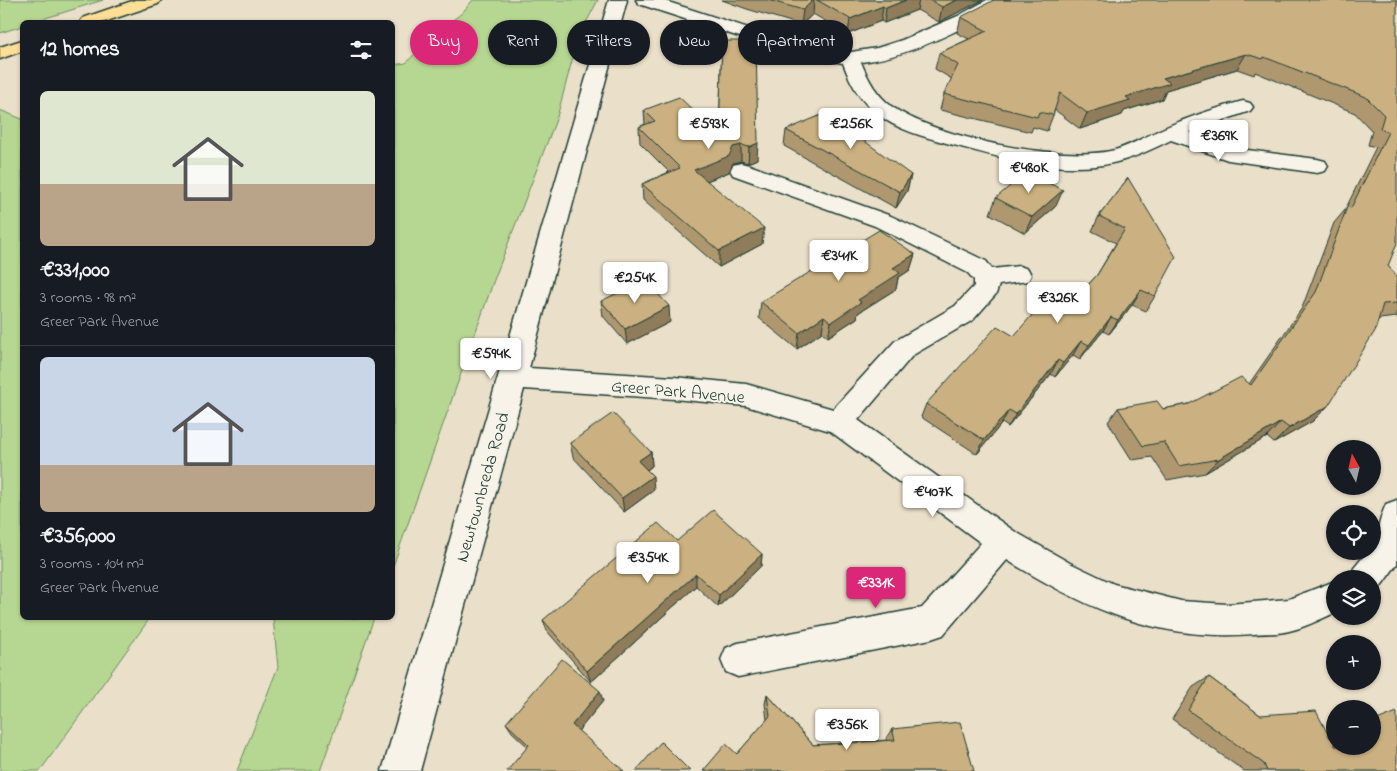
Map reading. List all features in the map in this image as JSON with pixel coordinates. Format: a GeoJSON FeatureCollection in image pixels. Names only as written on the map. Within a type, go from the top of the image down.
{"type":"FeatureCollection","features":[{"type":"Feature","properties":{"kind":"highway"},"geometry":{"type":"LineString","coordinates":[[94,20],[152,0]]}},
{"type":"Feature","properties":{"kind":"highway"},"geometry":{"type":"LineString","coordinates":[[0,53],[20,46]]}},
{"type":"Feature","properties":{"kind":"street","name":"Newtownbreda Road"},"geometry":{"type":"LineString","coordinates":[[401,771],[514,378],[618,0]]}},
{"type":"Feature","properties":{"kind":"street"},"geometry":{"type":"LineString","coordinates":[[645,0],[738,30]]}},
{"type":"Feature","properties":{"kind":"street"},"geometry":{"type":"LineString","coordinates":[[853,58],[899,47],[964,19],[1002,0]]}},
{"type":"Feature","properties":{"kind":"street"},"geometry":{"type":"LineString","coordinates":[[853,65],[866,91],[877,103],[908,123],[986,148],[1020,156],[1059,160],[1092,160],[1118,156],[1216,115],[1244,107]]}},
{"type":"Feature","properties":{"kind":"street"},"geometry":{"type":"LineString","coordinates":[[1169,134],[1192,140],[1228,154],[1316,166]]}},
{"type":"Feature","properties":{"kind":"street"},"geometry":{"type":"LineString","coordinates":[[741,170],[883,221],[977,267],[986,278],[987,288],[964,314],[904,348],[839,422]]}},
{"type":"Feature","properties":{"kind":"street"},"geometry":{"type":"LineString","coordinates":[[986,278],[1019,275]]}},
{"type":"Feature","properties":{"kind":"street","name":"Greer Park Avenue"},"geometry":{"type":"LineString","coordinates":[[514,378],[674,388],[746,395],[839,422],[1003,541],[1058,574],[1110,599],[1181,617],[1227,620],[1289,615],[1326,601]]}},
{"type":"Feature","properties":{"kind":"street"},"geometry":{"type":"LineString","coordinates":[[1373,570],[1390,548],[1397,514]]}},
{"type":"Feature","properties":{"kind":"street"},"geometry":{"type":"LineString","coordinates":[[738,660],[931,623],[1003,541]]}},
{"type":"Feature","properties":{"kind":"green space"},"geometry":{"type":"Polygon","coordinates":[[[0,0],[103,0],[39,20],[20,20],[20,27],[0,33],[0,0]]]}},
{"type":"Feature","properties":{"kind":"green space"},"geometry":{"type":"Polygon","coordinates":[[[473,0],[598,0],[587,20],[567,20],[567,65],[571,65],[557,117],[494,280],[395,560],[395,65],[406,63],[410,59],[410,65],[478,65],[478,20],[453,20],[473,0]]]}},
{"type":"Feature","properties":{"kind":"green space"},"geometry":{"type":"Polygon","coordinates":[[[0,110],[20,118],[20,620],[149,620],[40,771],[0,771],[0,110]]]}},
{"type":"Feature","properties":{"kind":"green space"},"geometry":{"type":"Polygon","coordinates":[[[273,620],[373,620],[320,771],[237,771],[278,667],[273,620]]]}},
{"type":"Feature","properties":{"kind":"building"},"geometry":{"type":"Polygon","coordinates":[[[768,0],[813,0],[803,10],[768,0]]]}},
{"type":"Feature","properties":{"kind":"building"},"geometry":{"type":"Polygon","coordinates":[[[817,0],[906,0],[886,8],[883,6],[850,19],[817,0]]]}},
{"type":"Feature","properties":{"kind":"building"},"geometry":{"type":"Polygon","coordinates":[[[930,0],[957,0],[942,7],[930,0]]]}},
{"type":"Feature","properties":{"kind":"building"},"geometry":{"type":"Polygon","coordinates":[[[994,0],[1397,0],[1397,243],[1388,266],[1397,276],[1397,303],[1383,304],[1375,331],[1328,406],[1289,428],[1281,422],[1219,459],[1179,466],[1164,442],[1143,446],[1118,408],[1157,401],[1163,409],[1189,404],[1241,377],[1251,385],[1316,292],[1347,207],[1351,208],[1388,132],[1380,129],[1384,115],[1366,97],[1264,57],[1263,59],[1246,54],[1163,78],[1170,83],[1126,97],[1130,100],[1087,113],[1060,93],[1053,115],[1039,112],[1037,117],[944,94],[958,65],[939,53],[987,31],[961,17],[994,0]]]}},
{"type":"Feature","properties":{"kind":"building"},"geometry":{"type":"Polygon","coordinates":[[[728,41],[738,41],[738,65],[756,65],[758,143],[749,147],[741,145],[733,147],[729,156],[694,170],[764,228],[719,251],[642,184],[680,168],[639,127],[655,121],[644,110],[679,97],[719,135],[721,65],[728,65],[728,41]]]}},
{"type":"Feature","properties":{"kind":"building"},"geometry":{"type":"Polygon","coordinates":[[[826,113],[911,175],[900,192],[786,130],[826,113]]]}},
{"type":"Feature","properties":{"kind":"building"},"geometry":{"type":"Polygon","coordinates":[[[1026,172],[1063,190],[1032,217],[996,198],[1026,172]]]}},
{"type":"Feature","properties":{"kind":"building"},"geometry":{"type":"Polygon","coordinates":[[[1128,178],[1176,257],[1155,296],[1141,290],[1118,320],[1111,317],[1089,345],[1081,341],[1063,363],[1058,360],[1016,414],[1009,410],[984,440],[926,404],[997,326],[1014,336],[1055,288],[1076,298],[1097,275],[1125,229],[1099,216],[1128,178]]]}},
{"type":"Feature","properties":{"kind":"building"},"geometry":{"type":"Polygon","coordinates":[[[879,230],[915,254],[893,268],[900,273],[858,300],[861,302],[831,322],[824,316],[799,333],[761,302],[879,230]]]}},
{"type":"Feature","properties":{"kind":"building"},"geometry":{"type":"Polygon","coordinates":[[[645,280],[669,306],[625,329],[601,301],[645,280]]]}},
{"type":"Feature","properties":{"kind":"building"},"geometry":{"type":"Polygon","coordinates":[[[613,413],[651,452],[638,461],[653,476],[622,498],[570,443],[613,413]]]}},
{"type":"Feature","properties":{"kind":"building"},"geometry":{"type":"Polygon","coordinates":[[[713,510],[762,554],[719,595],[696,574],[587,671],[543,620],[658,523],[677,541],[713,510]]]}},
{"type":"Feature","properties":{"kind":"building"},"geometry":{"type":"Polygon","coordinates":[[[562,659],[600,691],[572,725],[624,771],[507,771],[529,745],[506,723],[562,659]]]}},
{"type":"Feature","properties":{"kind":"building"},"geometry":{"type":"Polygon","coordinates":[[[1209,677],[1260,715],[1316,711],[1326,730],[1326,755],[1381,755],[1381,718],[1397,712],[1397,771],[1267,771],[1264,764],[1188,710],[1209,677]]]}},
{"type":"Feature","properties":{"kind":"building"},"geometry":{"type":"Polygon","coordinates":[[[767,694],[813,745],[895,740],[892,729],[960,722],[974,771],[703,771],[726,744],[737,754],[770,716],[767,694]]]}},
{"type":"Feature","properties":{"kind":"building"},"geometry":{"type":"Polygon","coordinates":[[[661,742],[690,771],[636,771],[661,742]]]}}]}
